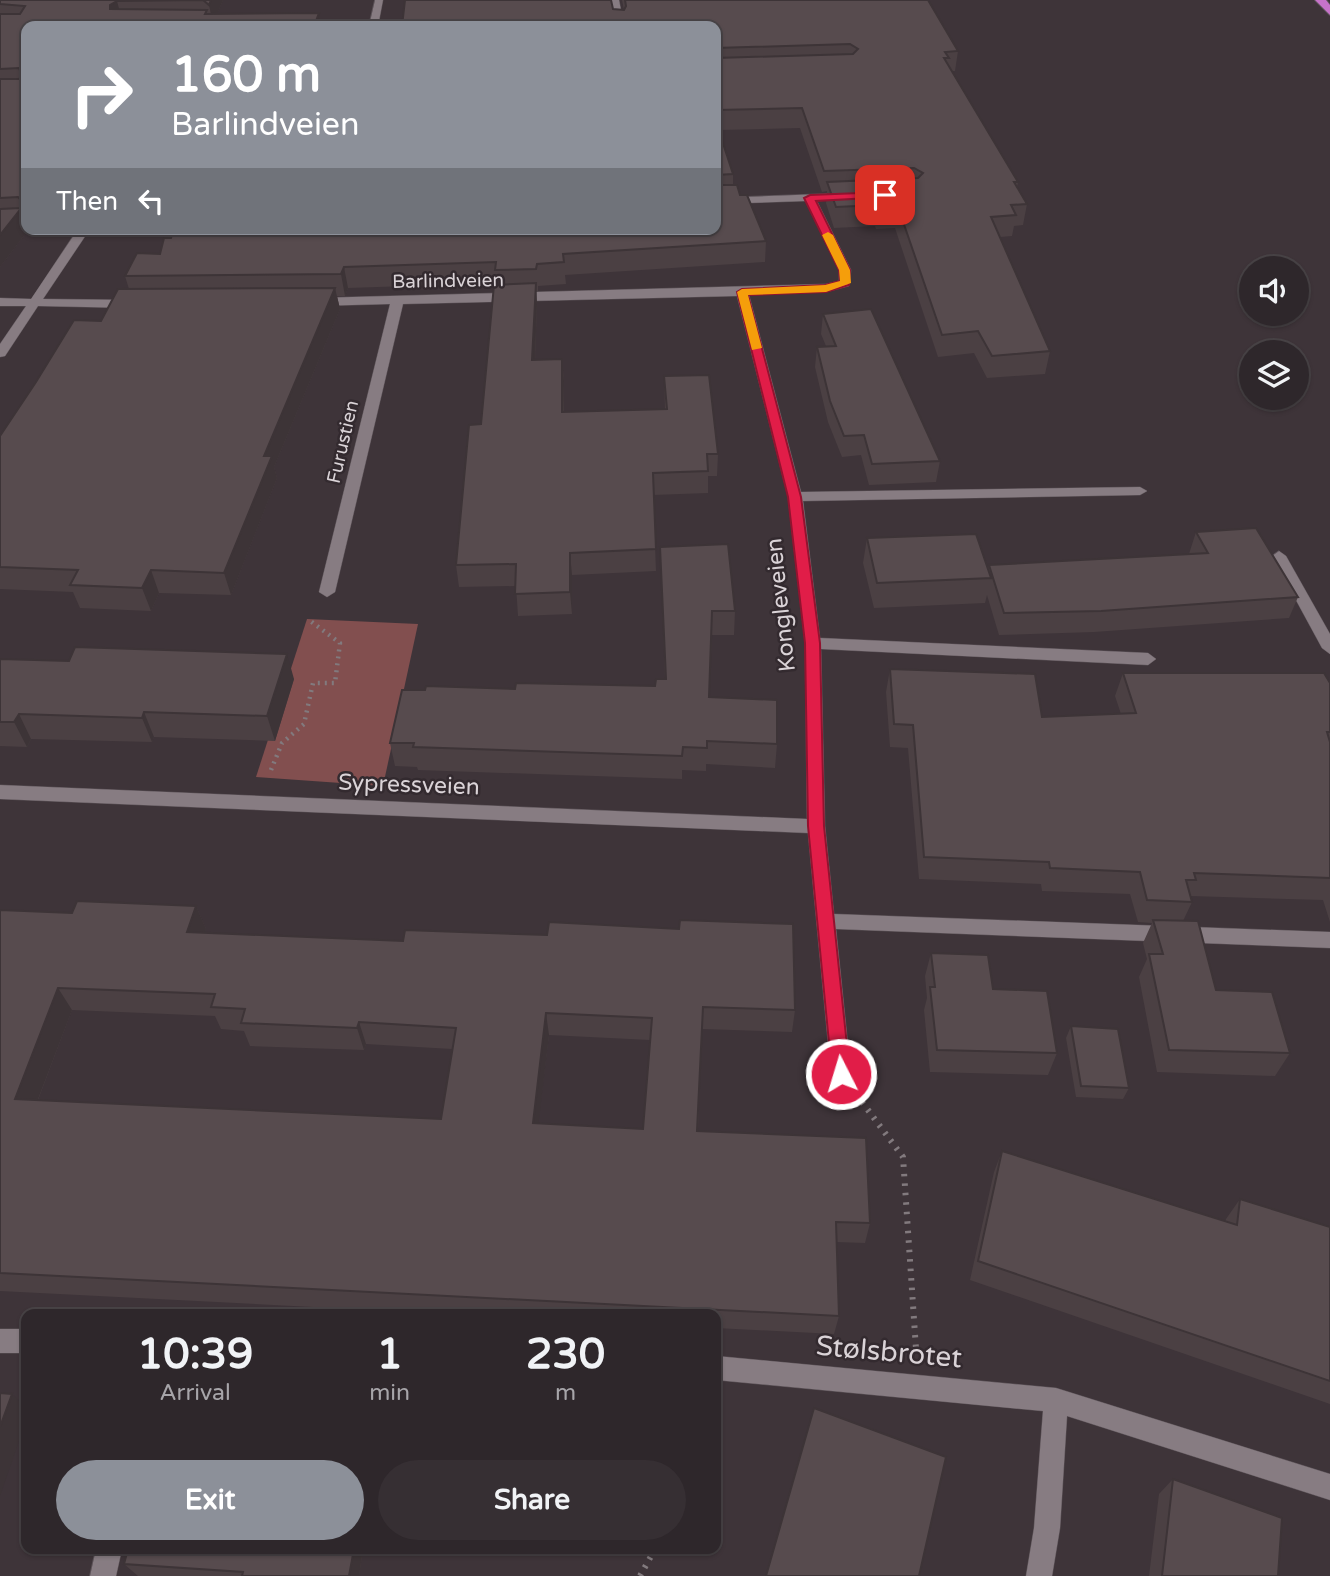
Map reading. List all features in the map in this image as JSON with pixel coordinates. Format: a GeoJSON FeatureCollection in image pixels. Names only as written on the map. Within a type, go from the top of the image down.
{"type":"FeatureCollection","features":[{"type":"Feature","properties":{"kind":"highway"},"geometry":{"type":"LineString","coordinates":[[1320,0],[1330,12]]}},
{"type":"Feature","properties":{"kind":"street"},"geometry":{"type":"LineString","coordinates":[[374,21],[379,0]]}},
{"type":"Feature","properties":{"kind":"street"},"geometry":{"type":"LineString","coordinates":[[615,0],[619,21]]}},
{"type":"Feature","properties":{"kind":"street"},"geometry":{"type":"LineString","coordinates":[[721,201],[860,196]]}},
{"type":"Feature","properties":{"kind":"street","name":"Barlindveien"},"geometry":{"type":"LineString","coordinates":[[299,302],[397,302],[742,292],[826,288],[845,283],[845,270],[810,198]]}},
{"type":"Feature","properties":{"kind":"street"},"geometry":{"type":"LineString","coordinates":[[0,353],[80,235]]}},
{"type":"Feature","properties":{"kind":"street","name":"Kongleveien"},"geometry":{"type":"LineString","coordinates":[[742,292],[795,497],[813,643],[816,826],[841,1074]]}},
{"type":"Feature","properties":{"kind":"street"},"geometry":{"type":"LineString","coordinates":[[0,302],[35,305],[146,304]]}},
{"type":"Feature","properties":{"kind":"street","name":"Furustien"},"geometry":{"type":"LineString","coordinates":[[327,592],[397,302]]}},
{"type":"Feature","properties":{"kind":"street"},"geometry":{"type":"LineString","coordinates":[[795,497],[1140,491]]}},
{"type":"Feature","properties":{"kind":"street"},"geometry":{"type":"LineString","coordinates":[[1279,556],[1330,648]]}},
{"type":"Feature","properties":{"kind":"street"},"geometry":{"type":"LineString","coordinates":[[813,643],[1148,659]]}},
{"type":"Feature","properties":{"kind":"street","name":"Sypressveien"},"geometry":{"type":"LineString","coordinates":[[0,792],[816,826]]}},
{"type":"Feature","properties":{"kind":"street"},"geometry":{"type":"LineString","coordinates":[[826,921],[1330,940]]}},
{"type":"Feature","properties":{"kind":"street"},"geometry":{"type":"LineString","coordinates":[[0,1341],[21,1341]]}},
{"type":"Feature","properties":{"kind":"street","name":"Stølsbrotet"},"geometry":{"type":"LineString","coordinates":[[721,1368],[1056,1400],[1330,1487]]}},
{"type":"Feature","properties":{"kind":"street"},"geometry":{"type":"LineString","coordinates":[[1039,1576],[1047,1528],[1056,1400]]}},
{"type":"Feature","properties":{"kind":"street"},"geometry":{"type":"LineString","coordinates":[[103,1576],[108,1554]]}},
{"type":"Feature","properties":{"kind":"path"},"geometry":{"type":"LineString","coordinates":[[258,803],[282,743],[304,724],[313,683],[335,683],[340,643],[307,619],[327,592]]}},
{"type":"Feature","properties":{"kind":"path"},"geometry":{"type":"LineString","coordinates":[[841,1074],[903,1157],[918,1385]]}},
{"type":"Feature","properties":{"kind":"path"},"geometry":{"type":"LineString","coordinates":[[640,1576],[652,1554]]}},
{"type":"Feature","properties":{"kind":"shaded area"},"geometry":{"type":"Polygon","coordinates":[[[307,619],[418,624],[383,786],[256,777],[307,619]]]}},
{"type":"Feature","properties":{"kind":"building"},"geometry":{"type":"Polygon","coordinates":[[[0,0],[203,0],[117,1],[110,5],[110,9],[207,10],[205,14],[319,13],[316,21],[21,21],[21,73],[19,68],[0,69],[0,14],[20,14],[25,6],[0,4],[0,0]]]}},
{"type":"Feature","properties":{"kind":"building"},"geometry":{"type":"Polygon","coordinates":[[[405,0],[611,0],[613,9],[624,10],[625,0],[928,0],[958,51],[945,52],[949,58],[944,58],[1018,182],[1014,182],[1027,204],[1011,205],[1016,215],[991,217],[1050,351],[992,356],[978,331],[942,335],[898,207],[836,207],[827,182],[918,178],[923,173],[914,168],[824,171],[802,108],[721,110],[721,58],[853,54],[858,49],[850,44],[721,48],[721,21],[403,21],[405,0]]]}},
{"type":"Feature","properties":{"kind":"building"},"geometry":{"type":"Polygon","coordinates":[[[21,77],[21,200],[18,197],[0,198],[0,79],[21,77]]]}},
{"type":"Feature","properties":{"kind":"building"},"geometry":{"type":"Polygon","coordinates":[[[721,137],[733,174],[721,175],[721,137]]]}},
{"type":"Feature","properties":{"kind":"building"},"geometry":{"type":"Polygon","coordinates":[[[721,185],[737,185],[740,195],[747,195],[766,241],[563,254],[564,262],[537,264],[536,269],[495,270],[496,262],[344,267],[341,274],[125,276],[137,253],[160,254],[164,238],[171,238],[172,235],[721,235],[721,185]]]}},
{"type":"Feature","properties":{"kind":"building"},"geometry":{"type":"Polygon","coordinates":[[[21,200],[21,208],[0,235],[0,209],[20,208],[21,200]]]}},
{"type":"Feature","properties":{"kind":"building"},"geometry":{"type":"Polygon","coordinates":[[[536,283],[532,360],[562,359],[562,412],[667,409],[664,376],[709,375],[718,454],[707,454],[708,471],[653,473],[656,549],[570,553],[570,592],[515,594],[516,564],[456,565],[469,425],[481,424],[494,285],[536,283]]]}},
{"type":"Feature","properties":{"kind":"building"},"geometry":{"type":"Polygon","coordinates":[[[335,288],[264,456],[272,456],[224,573],[151,570],[142,588],[70,585],[78,570],[0,567],[0,436],[74,320],[101,321],[118,289],[335,288]]]}},
{"type":"Feature","properties":{"kind":"building"},"geometry":{"type":"Polygon","coordinates":[[[871,309],[940,461],[872,464],[864,435],[844,436],[830,401],[817,347],[836,346],[823,314],[871,309]]]}},
{"type":"Feature","properties":{"kind":"building"},"geometry":{"type":"Polygon","coordinates":[[[1256,528],[1298,597],[1101,611],[1004,613],[989,565],[1208,553],[1196,532],[1256,528]]]}},
{"type":"Feature","properties":{"kind":"building"},"geometry":{"type":"Polygon","coordinates":[[[976,534],[991,578],[877,583],[867,538],[976,534]]]}},
{"type":"Feature","properties":{"kind":"building"},"geometry":{"type":"Polygon","coordinates":[[[728,544],[735,611],[712,611],[709,697],[777,700],[777,744],[707,741],[707,748],[683,747],[682,756],[413,747],[414,743],[390,743],[402,690],[425,690],[426,686],[515,689],[516,683],[655,686],[656,679],[666,679],[660,547],[728,544]]]}},
{"type":"Feature","properties":{"kind":"building"},"geometry":{"type":"Polygon","coordinates":[[[75,647],[287,654],[267,716],[144,712],[142,718],[19,714],[14,722],[0,722],[0,659],[69,661],[75,647]]]}},
{"type":"Feature","properties":{"kind":"building"},"geometry":{"type":"Polygon","coordinates":[[[890,669],[1035,674],[1042,717],[1136,713],[1123,673],[1324,673],[1330,683],[1330,732],[1327,732],[1330,742],[1330,878],[1194,873],[1196,880],[1186,880],[1192,902],[1147,900],[1140,872],[1050,868],[1049,862],[924,857],[913,725],[894,724],[890,669]]]}},
{"type":"Feature","properties":{"kind":"building"},"geometry":{"type":"Polygon","coordinates":[[[77,901],[196,906],[187,932],[403,941],[405,930],[547,935],[549,922],[679,929],[680,920],[793,924],[795,1010],[703,1007],[697,1131],[866,1138],[870,1223],[836,1222],[839,1316],[0,1273],[0,910],[72,913],[77,901]],[[58,988],[15,1099],[441,1119],[456,1028],[359,1022],[357,1028],[241,1023],[245,1009],[211,1007],[215,994],[58,988]],[[546,1013],[533,1123],[643,1129],[652,1018],[546,1013]]]}},
{"type":"Feature","properties":{"kind":"building"},"geometry":{"type":"Polygon","coordinates":[[[1153,920],[1198,921],[1216,990],[1272,992],[1290,1053],[1169,1050],[1149,954],[1163,954],[1153,920]]]}},
{"type":"Feature","properties":{"kind":"building"},"geometry":{"type":"Polygon","coordinates":[[[931,953],[988,955],[993,989],[1047,991],[1057,1053],[937,1050],[930,987],[935,987],[931,953]]]}},
{"type":"Feature","properties":{"kind":"building"},"geometry":{"type":"Polygon","coordinates":[[[1071,1026],[1118,1029],[1129,1088],[1081,1086],[1071,1026]]]}},
{"type":"Feature","properties":{"kind":"building"},"geometry":{"type":"Polygon","coordinates":[[[1002,1151],[1237,1225],[1240,1199],[1330,1227],[1330,1381],[978,1261],[1002,1151]]]}},
{"type":"Feature","properties":{"kind":"building"},"geometry":{"type":"Polygon","coordinates":[[[0,1393],[12,1394],[0,1427],[0,1393]]]}},
{"type":"Feature","properties":{"kind":"building"},"geometry":{"type":"Polygon","coordinates":[[[814,1408],[946,1457],[919,1576],[766,1576],[814,1408]]]}},
{"type":"Feature","properties":{"kind":"building"},"geometry":{"type":"Polygon","coordinates":[[[1173,1479],[1282,1518],[1278,1576],[1162,1576],[1173,1479]]]}},
{"type":"Feature","properties":{"kind":"building"},"geometry":{"type":"Polygon","coordinates":[[[127,1554],[353,1554],[349,1576],[242,1576],[243,1572],[124,1564],[127,1554]]]}},
{"type":"Feature","properties":{"kind":"slow traffic"},"geometry":{"type":"LineString","coordinates":[[756,348],[742,292],[826,288],[845,283],[845,270],[828,235]]}},
{"type":"Feature","properties":{"kind":"route"},"geometry":{"type":"LineString","coordinates":[[841,1074],[816,826],[813,643],[795,497],[742,292],[826,288],[845,283],[845,270],[810,198],[885,195]]}}]}
